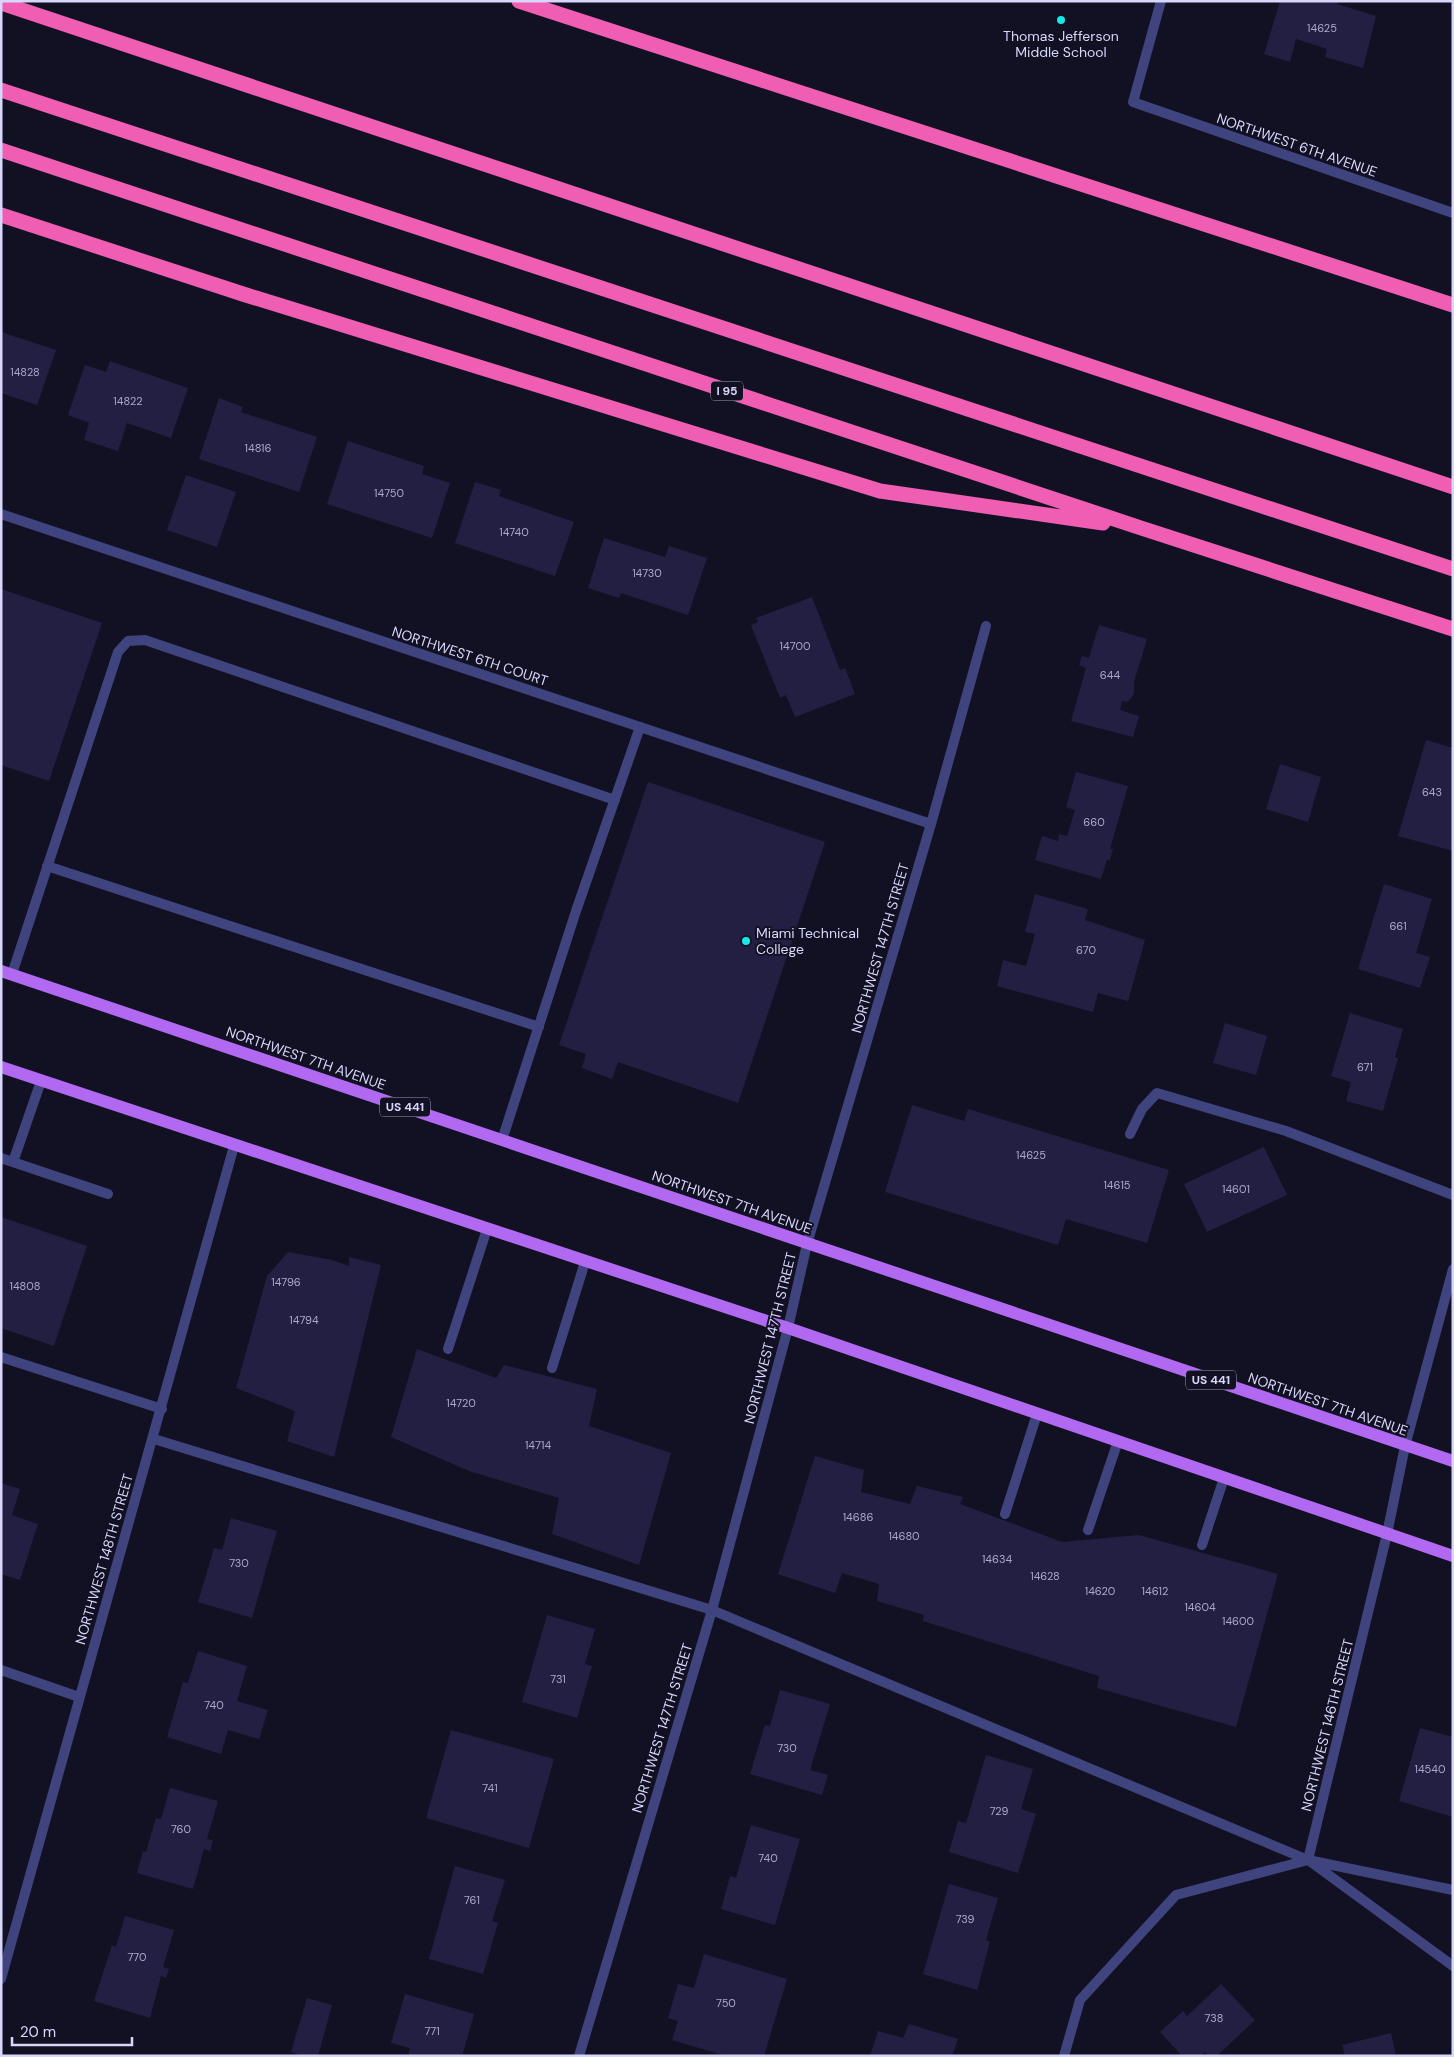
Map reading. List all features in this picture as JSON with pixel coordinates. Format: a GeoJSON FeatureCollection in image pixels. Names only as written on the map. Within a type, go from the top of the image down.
{"type":"FeatureCollection","features":[{"type":"Feature","properties":{"kind":"highway"},"geometry":{"type":"LineString","coordinates":[[519,1],[1453,305]]}},
{"type":"Feature","properties":{"kind":"highway"},"geometry":{"type":"LineString","coordinates":[[2,3],[1453,487]]}},
{"type":"Feature","properties":{"kind":"highway"},"geometry":{"type":"LineString","coordinates":[[1,90],[1453,569]]}},
{"type":"Feature","properties":{"kind":"highway","name":"I 95"},"geometry":{"type":"LineString","coordinates":[[1,150],[1141,528],[1453,629]]}},
{"type":"Feature","properties":{"kind":"highway"},"geometry":{"type":"LineString","coordinates":[[1,215],[246,295],[880,491],[1141,528]]}},
{"type":"Feature","properties":{"kind":"main road","name":"NORTHWEST 7TH AVENUE"},"geometry":{"type":"LineString","coordinates":[[6,972],[1453,1461]]}},
{"type":"Feature","properties":{"kind":"main road"},"geometry":{"type":"LineString","coordinates":[[1,1067],[234,1146],[788,1328],[1453,1556]]}},
{"type":"Feature","properties":{"kind":"street","name":"NORTHWEST 6TH AVENUE"},"geometry":{"type":"LineString","coordinates":[[1162,1],[1133,102],[1453,213]]}},
{"type":"Feature","properties":{"kind":"street","name":"NORTHWEST 6TH COURT"},"geometry":{"type":"LineString","coordinates":[[1,514],[931,824]]}},
{"type":"Feature","properties":{"kind":"street","name":"NORTHWEST 147TH STREET"},"geometry":{"type":"LineString","coordinates":[[579,2056],[712,1610],[788,1328],[808,1244],[931,824],[986,626]]}},
{"type":"Feature","properties":{"kind":"street"},"geometry":{"type":"LineString","coordinates":[[6,972],[47,866],[118,652],[128,641],[145,640],[615,800]]}},
{"type":"Feature","properties":{"kind":"street"},"geometry":{"type":"LineString","coordinates":[[502,1140],[576,911],[640,728]]}},
{"type":"Feature","properties":{"kind":"street"},"geometry":{"type":"LineString","coordinates":[[47,866],[538,1028]]}},
{"type":"Feature","properties":{"kind":"street"},"geometry":{"type":"LineString","coordinates":[[13,1162],[41,1081]]}},
{"type":"Feature","properties":{"kind":"street"},"geometry":{"type":"LineString","coordinates":[[1130,1134],[1142,1109],[1157,1093],[1286,1131],[1453,1195]]}},
{"type":"Feature","properties":{"kind":"street","name":"NORTHWEST 148TH STREET"},"geometry":{"type":"LineString","coordinates":[[1,1979],[79,1697],[154,1439],[234,1146]]}},
{"type":"Feature","properties":{"kind":"street"},"geometry":{"type":"LineString","coordinates":[[1,1158],[108,1194]]}},
{"type":"Feature","properties":{"kind":"street"},"geometry":{"type":"LineString","coordinates":[[448,1349],[487,1229]]}},
{"type":"Feature","properties":{"kind":"street"},"geometry":{"type":"LineString","coordinates":[[552,1368],[586,1262]]}},
{"type":"Feature","properties":{"kind":"street","name":"NORTHWEST 146TH STREET"},"geometry":{"type":"LineString","coordinates":[[1308,1860],[1388,1534],[1405,1446],[1453,1269]]}},
{"type":"Feature","properties":{"kind":"street"},"geometry":{"type":"LineString","coordinates":[[1,1357],[162,1409]]}},
{"type":"Feature","properties":{"kind":"street"},"geometry":{"type":"LineString","coordinates":[[1005,1514],[1037,1414]]}},
{"type":"Feature","properties":{"kind":"street"},"geometry":{"type":"LineString","coordinates":[[154,1439],[712,1610],[1308,1860],[1453,1890]]}},
{"type":"Feature","properties":{"kind":"street"},"geometry":{"type":"LineString","coordinates":[[1088,1530],[1118,1441]]}},
{"type":"Feature","properties":{"kind":"street"},"geometry":{"type":"LineString","coordinates":[[1202,1545],[1224,1478]]}},
{"type":"Feature","properties":{"kind":"street"},"geometry":{"type":"LineString","coordinates":[[1,1670],[79,1697]]}},
{"type":"Feature","properties":{"kind":"street"},"geometry":{"type":"LineString","coordinates":[[1308,1860],[1453,1966]]}},
{"type":"Feature","properties":{"kind":"street"},"geometry":{"type":"LineString","coordinates":[[1064,2056],[1080,2000],[1176,1895],[1308,1860]]}},
{"type":"Feature","properties":{"kind":"building"},"geometry":{"type":"Polygon","coordinates":[[[1280,1],[1337,1],[1337,4],[1376,16],[1363,68],[1325,57],[1327,49],[1296,39],[1290,62],[1264,54],[1280,1]]]}},
{"type":"Feature","properties":{"kind":"building"},"geometry":{"type":"Polygon","coordinates":[[[1,332],[56,350],[37,405],[1,393],[1,332]]]}},
{"type":"Feature","properties":{"kind":"building"},"geometry":{"type":"Polygon","coordinates":[[[110,361],[188,388],[171,438],[127,423],[118,451],[84,440],[89,423],[68,415],[85,365],[106,372],[110,361]]]}},
{"type":"Feature","properties":{"kind":"building"},"geometry":{"type":"Polygon","coordinates":[[[219,398],[243,407],[241,412],[317,437],[299,492],[199,459],[219,398]]]}},
{"type":"Feature","properties":{"kind":"building"},"geometry":{"type":"Polygon","coordinates":[[[348,441],[424,466],[422,474],[450,483],[432,538],[327,504],[348,441]]]}},
{"type":"Feature","properties":{"kind":"building"},"geometry":{"type":"Polygon","coordinates":[[[186,475],[236,492],[217,547],[167,530],[186,475]]]}},
{"type":"Feature","properties":{"kind":"building"},"geometry":{"type":"Polygon","coordinates":[[[475,482],[501,490],[499,496],[574,522],[555,576],[455,543],[475,482]]]}},
{"type":"Feature","properties":{"kind":"building"},"geometry":{"type":"Polygon","coordinates":[[[604,538],[665,557],[669,546],[707,558],[688,615],[621,593],[619,598],[588,588],[604,538]]]}},
{"type":"Feature","properties":{"kind":"building"},"geometry":{"type":"Polygon","coordinates":[[[1,589],[102,623],[49,781],[1,765],[1,589]]]}},
{"type":"Feature","properties":{"kind":"building"},"geometry":{"type":"Polygon","coordinates":[[[812,597],[840,670],[845,668],[855,694],[795,717],[786,695],[780,698],[751,625],[758,622],[756,618],[812,597]]]}},
{"type":"Feature","properties":{"kind":"building"},"geometry":{"type":"Polygon","coordinates":[[[1099,625],[1147,639],[1134,682],[1134,694],[1128,702],[1122,701],[1120,710],[1139,716],[1133,737],[1071,721],[1086,668],[1079,665],[1082,656],[1089,658],[1099,625]]]}},
{"type":"Feature","properties":{"kind":"building"},"geometry":{"type":"Polygon","coordinates":[[[1426,740],[1453,748],[1453,851],[1398,836],[1426,740]]]}},
{"type":"Feature","properties":{"kind":"building"},"geometry":{"type":"Polygon","coordinates":[[[1280,764],[1321,777],[1308,822],[1266,809],[1280,764]]]}},
{"type":"Feature","properties":{"kind":"building"},"geometry":{"type":"Polygon","coordinates":[[[1076,772],[1128,786],[1110,849],[1113,849],[1110,860],[1107,860],[1101,879],[1035,860],[1042,836],[1058,841],[1059,834],[1067,836],[1075,810],[1066,807],[1076,772]]]}},
{"type":"Feature","properties":{"kind":"building"},"geometry":{"type":"Polygon","coordinates":[[[648,782],[825,842],[738,1103],[618,1062],[612,1079],[582,1068],[586,1054],[559,1045],[648,782]]]}},
{"type":"Feature","properties":{"kind":"building"},"geometry":{"type":"Polygon","coordinates":[[[1384,884],[1432,899],[1416,953],[1430,957],[1420,988],[1358,969],[1384,884]]]}},
{"type":"Feature","properties":{"kind":"building"},"geometry":{"type":"Polygon","coordinates":[[[1035,894],[1088,909],[1085,920],[1145,940],[1128,1001],[1098,993],[1093,1012],[997,986],[1003,960],[1026,966],[1035,934],[1025,932],[1035,894]]]}},
{"type":"Feature","properties":{"kind":"building"},"geometry":{"type":"Polygon","coordinates":[[[1350,1013],[1403,1029],[1395,1057],[1398,1058],[1383,1111],[1346,1101],[1351,1082],[1331,1076],[1350,1013]]]}},
{"type":"Feature","properties":{"kind":"building"},"geometry":{"type":"Polygon","coordinates":[[[1225,1023],[1267,1036],[1256,1075],[1213,1063],[1225,1023]]]}},
{"type":"Feature","properties":{"kind":"building"},"geometry":{"type":"Polygon","coordinates":[[[912,1105],[964,1121],[968,1109],[1169,1170],[1147,1243],[1066,1219],[1058,1245],[885,1192],[912,1105]]]}},
{"type":"Feature","properties":{"kind":"building"},"geometry":{"type":"Polygon","coordinates":[[[1264,1147],[1287,1195],[1207,1232],[1184,1184],[1264,1147]]]}},
{"type":"Feature","properties":{"kind":"building"},"geometry":{"type":"Polygon","coordinates":[[[1,1217],[87,1246],[54,1346],[1,1328],[1,1217]]]}},
{"type":"Feature","properties":{"kind":"building"},"geometry":{"type":"Polygon","coordinates":[[[288,1252],[332,1260],[349,1266],[349,1257],[381,1265],[334,1457],[287,1441],[295,1411],[236,1388],[267,1276],[288,1252]]]}},
{"type":"Feature","properties":{"kind":"building"},"geometry":{"type":"Polygon","coordinates":[[[417,1349],[496,1378],[504,1365],[597,1389],[589,1426],[671,1453],[639,1565],[552,1534],[559,1498],[469,1471],[391,1437],[417,1349]]]}},
{"type":"Feature","properties":{"kind":"building"},"geometry":{"type":"Polygon","coordinates":[[[815,1456],[864,1470],[861,1492],[910,1504],[917,1486],[963,1497],[960,1504],[1062,1542],[1139,1535],[1278,1574],[1236,1727],[1097,1688],[1099,1676],[923,1621],[924,1615],[877,1601],[879,1584],[842,1573],[835,1593],[778,1574],[815,1456]]]}},
{"type":"Feature","properties":{"kind":"building"},"geometry":{"type":"Polygon","coordinates":[[[1,1483],[20,1489],[12,1515],[38,1524],[20,1580],[1,1574],[1,1483]]]}},
{"type":"Feature","properties":{"kind":"building"},"geometry":{"type":"Polygon","coordinates":[[[231,1518],[277,1531],[252,1618],[198,1602],[214,1548],[222,1550],[231,1518]]]}},
{"type":"Feature","properties":{"kind":"building"},"geometry":{"type":"Polygon","coordinates":[[[547,1615],[595,1629],[585,1664],[592,1666],[577,1718],[522,1702],[547,1615]]]}},
{"type":"Feature","properties":{"kind":"building"},"geometry":{"type":"Polygon","coordinates":[[[198,1651],[247,1666],[237,1701],[268,1710],[259,1739],[228,1730],[221,1754],[167,1737],[183,1682],[188,1683],[198,1651]]]}},
{"type":"Feature","properties":{"kind":"building"},"geometry":{"type":"Polygon","coordinates":[[[780,1690],[830,1704],[810,1770],[828,1775],[822,1795],[750,1774],[765,1725],[770,1726],[780,1690]]]}},
{"type":"Feature","properties":{"kind":"building"},"geometry":{"type":"Polygon","coordinates":[[[1420,1728],[1453,1737],[1453,1817],[1399,1801],[1420,1728]]]}},
{"type":"Feature","properties":{"kind":"building"},"geometry":{"type":"Polygon","coordinates":[[[451,1730],[554,1759],[529,1848],[426,1818],[451,1730]]]}},
{"type":"Feature","properties":{"kind":"building"},"geometry":{"type":"Polygon","coordinates":[[[986,1755],[1033,1769],[1021,1809],[1036,1814],[1018,1873],[949,1852],[958,1821],[966,1823],[986,1755]]]}},
{"type":"Feature","properties":{"kind":"building"},"geometry":{"type":"Polygon","coordinates":[[[170,1788],[218,1801],[207,1839],[213,1840],[210,1851],[204,1849],[193,1889],[137,1873],[143,1851],[146,1852],[156,1818],[161,1819],[170,1788]]]}},
{"type":"Feature","properties":{"kind":"building"},"geometry":{"type":"Polygon","coordinates":[[[751,1825],[800,1839],[775,1925],[721,1909],[730,1876],[736,1878],[751,1825]]]}},
{"type":"Feature","properties":{"kind":"building"},"geometry":{"type":"Polygon","coordinates":[[[455,1866],[505,1880],[492,1921],[498,1923],[483,1974],[429,1959],[455,1866]]]}},
{"type":"Feature","properties":{"kind":"building"},"geometry":{"type":"Polygon","coordinates":[[[949,1884],[998,1898],[986,1940],[990,1942],[977,1990],[923,1974],[949,1884]]]}},
{"type":"Feature","properties":{"kind":"building"},"geometry":{"type":"Polygon","coordinates":[[[125,1916],[174,1930],[163,1967],[169,1969],[166,1978],[161,1976],[150,2018],[94,2001],[112,1945],[116,1947],[125,1916]]]}},
{"type":"Feature","properties":{"kind":"building"},"geometry":{"type":"Polygon","coordinates":[[[704,1954],[787,1979],[764,2056],[726,2056],[672,2040],[678,2021],[668,2018],[678,1984],[694,1988],[704,1954]]]}},
{"type":"Feature","properties":{"kind":"building"},"geometry":{"type":"Polygon","coordinates":[[[1221,1984],[1255,2020],[1217,2056],[1208,2056],[1205,2052],[1201,2056],[1182,2056],[1160,2032],[1183,2011],[1187,2016],[1221,1984]]]}},
{"type":"Feature","properties":{"kind":"building"},"geometry":{"type":"Polygon","coordinates":[[[405,1994],[474,2014],[462,2056],[408,2056],[410,2048],[391,2043],[405,1994]]]}},
{"type":"Feature","properties":{"kind":"building"},"geometry":{"type":"Polygon","coordinates":[[[307,1998],[332,2005],[318,2056],[303,2056],[291,2052],[307,1998]]]}},
{"type":"Feature","properties":{"kind":"building"},"geometry":{"type":"Polygon","coordinates":[[[909,2024],[958,2039],[952,2056],[870,2056],[878,2031],[903,2038],[909,2024]]]}},
{"type":"Feature","properties":{"kind":"building"},"geometry":{"type":"Polygon","coordinates":[[[1391,2033],[1396,2056],[1345,2056],[1342,2045],[1391,2033]]]}},
{"type":"Feature","properties":{"kind":"place","name":"Thomas Jefferson Middle School"},"geometry":{"type":"Point","coordinates":[1061,20]}},
{"type":"Feature","properties":{"kind":"place","name":"Miami Technical College"},"geometry":{"type":"Point","coordinates":[746,941]}}]}
